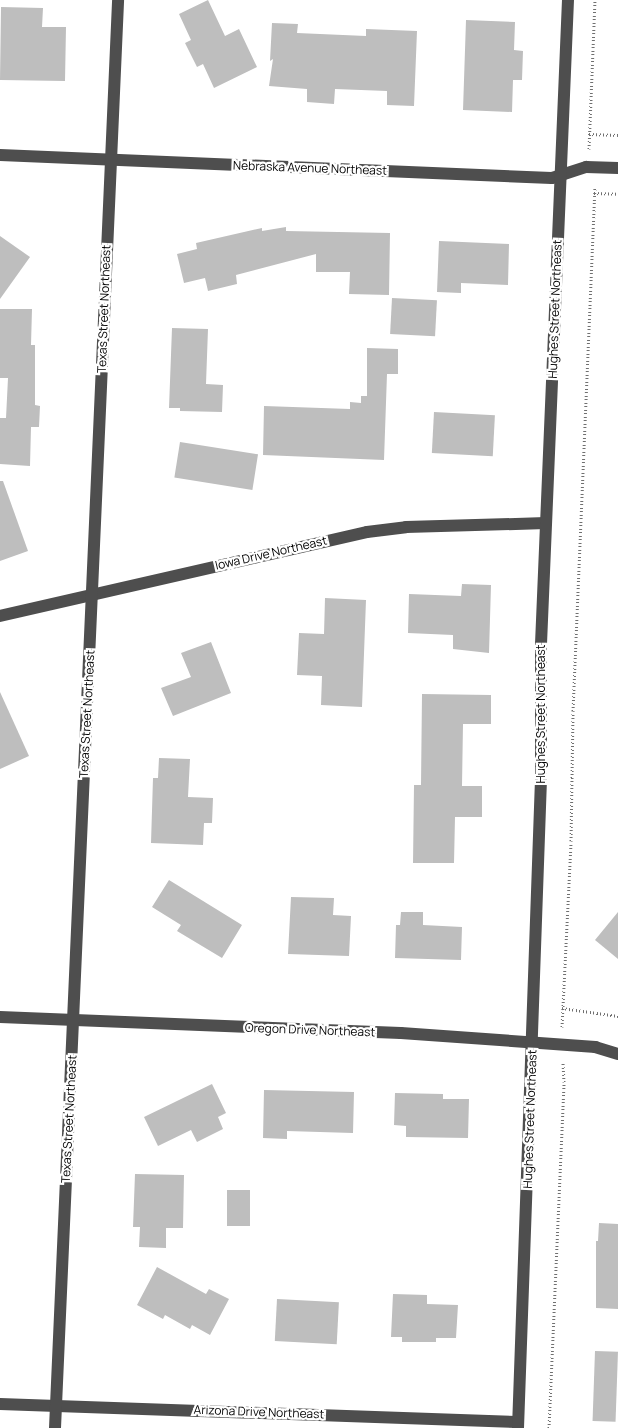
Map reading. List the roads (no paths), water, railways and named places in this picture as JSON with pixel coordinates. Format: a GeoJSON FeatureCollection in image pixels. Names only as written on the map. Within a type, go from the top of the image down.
{"type":"FeatureCollection","features":[{"type":"Feature","properties":{"kind":"street","name":"Texas Street Northeast"},"geometry":{"type":"LineString","coordinates":[[55,1428],[118,0]]}},
{"type":"Feature","properties":{"kind":"street","name":"Hughes Street Northeast"},"geometry":{"type":"LineString","coordinates":[[518,1425],[533,1042],[546,523],[568,0]]}},
{"type":"Feature","properties":{"kind":"street","name":"Nebraska Avenue Northeast"},"geometry":{"type":"LineString","coordinates":[[0,155],[552,178],[586,167],[618,168]]}},
{"type":"Feature","properties":{"kind":"street","name":"Iowa Drive Northeast"},"geometry":{"type":"LineString","coordinates":[[0,616],[367,532],[406,527],[546,523]]}},
{"type":"Feature","properties":{"kind":"street","name":"Oregon Drive Northeast"},"geometry":{"type":"LineString","coordinates":[[0,1017],[401,1033],[595,1047],[618,1054]]}},
{"type":"Feature","properties":{"kind":"street","name":"Arizona Drive Northeast"},"geometry":{"type":"LineString","coordinates":[[0,1404],[518,1425]]}}]}
